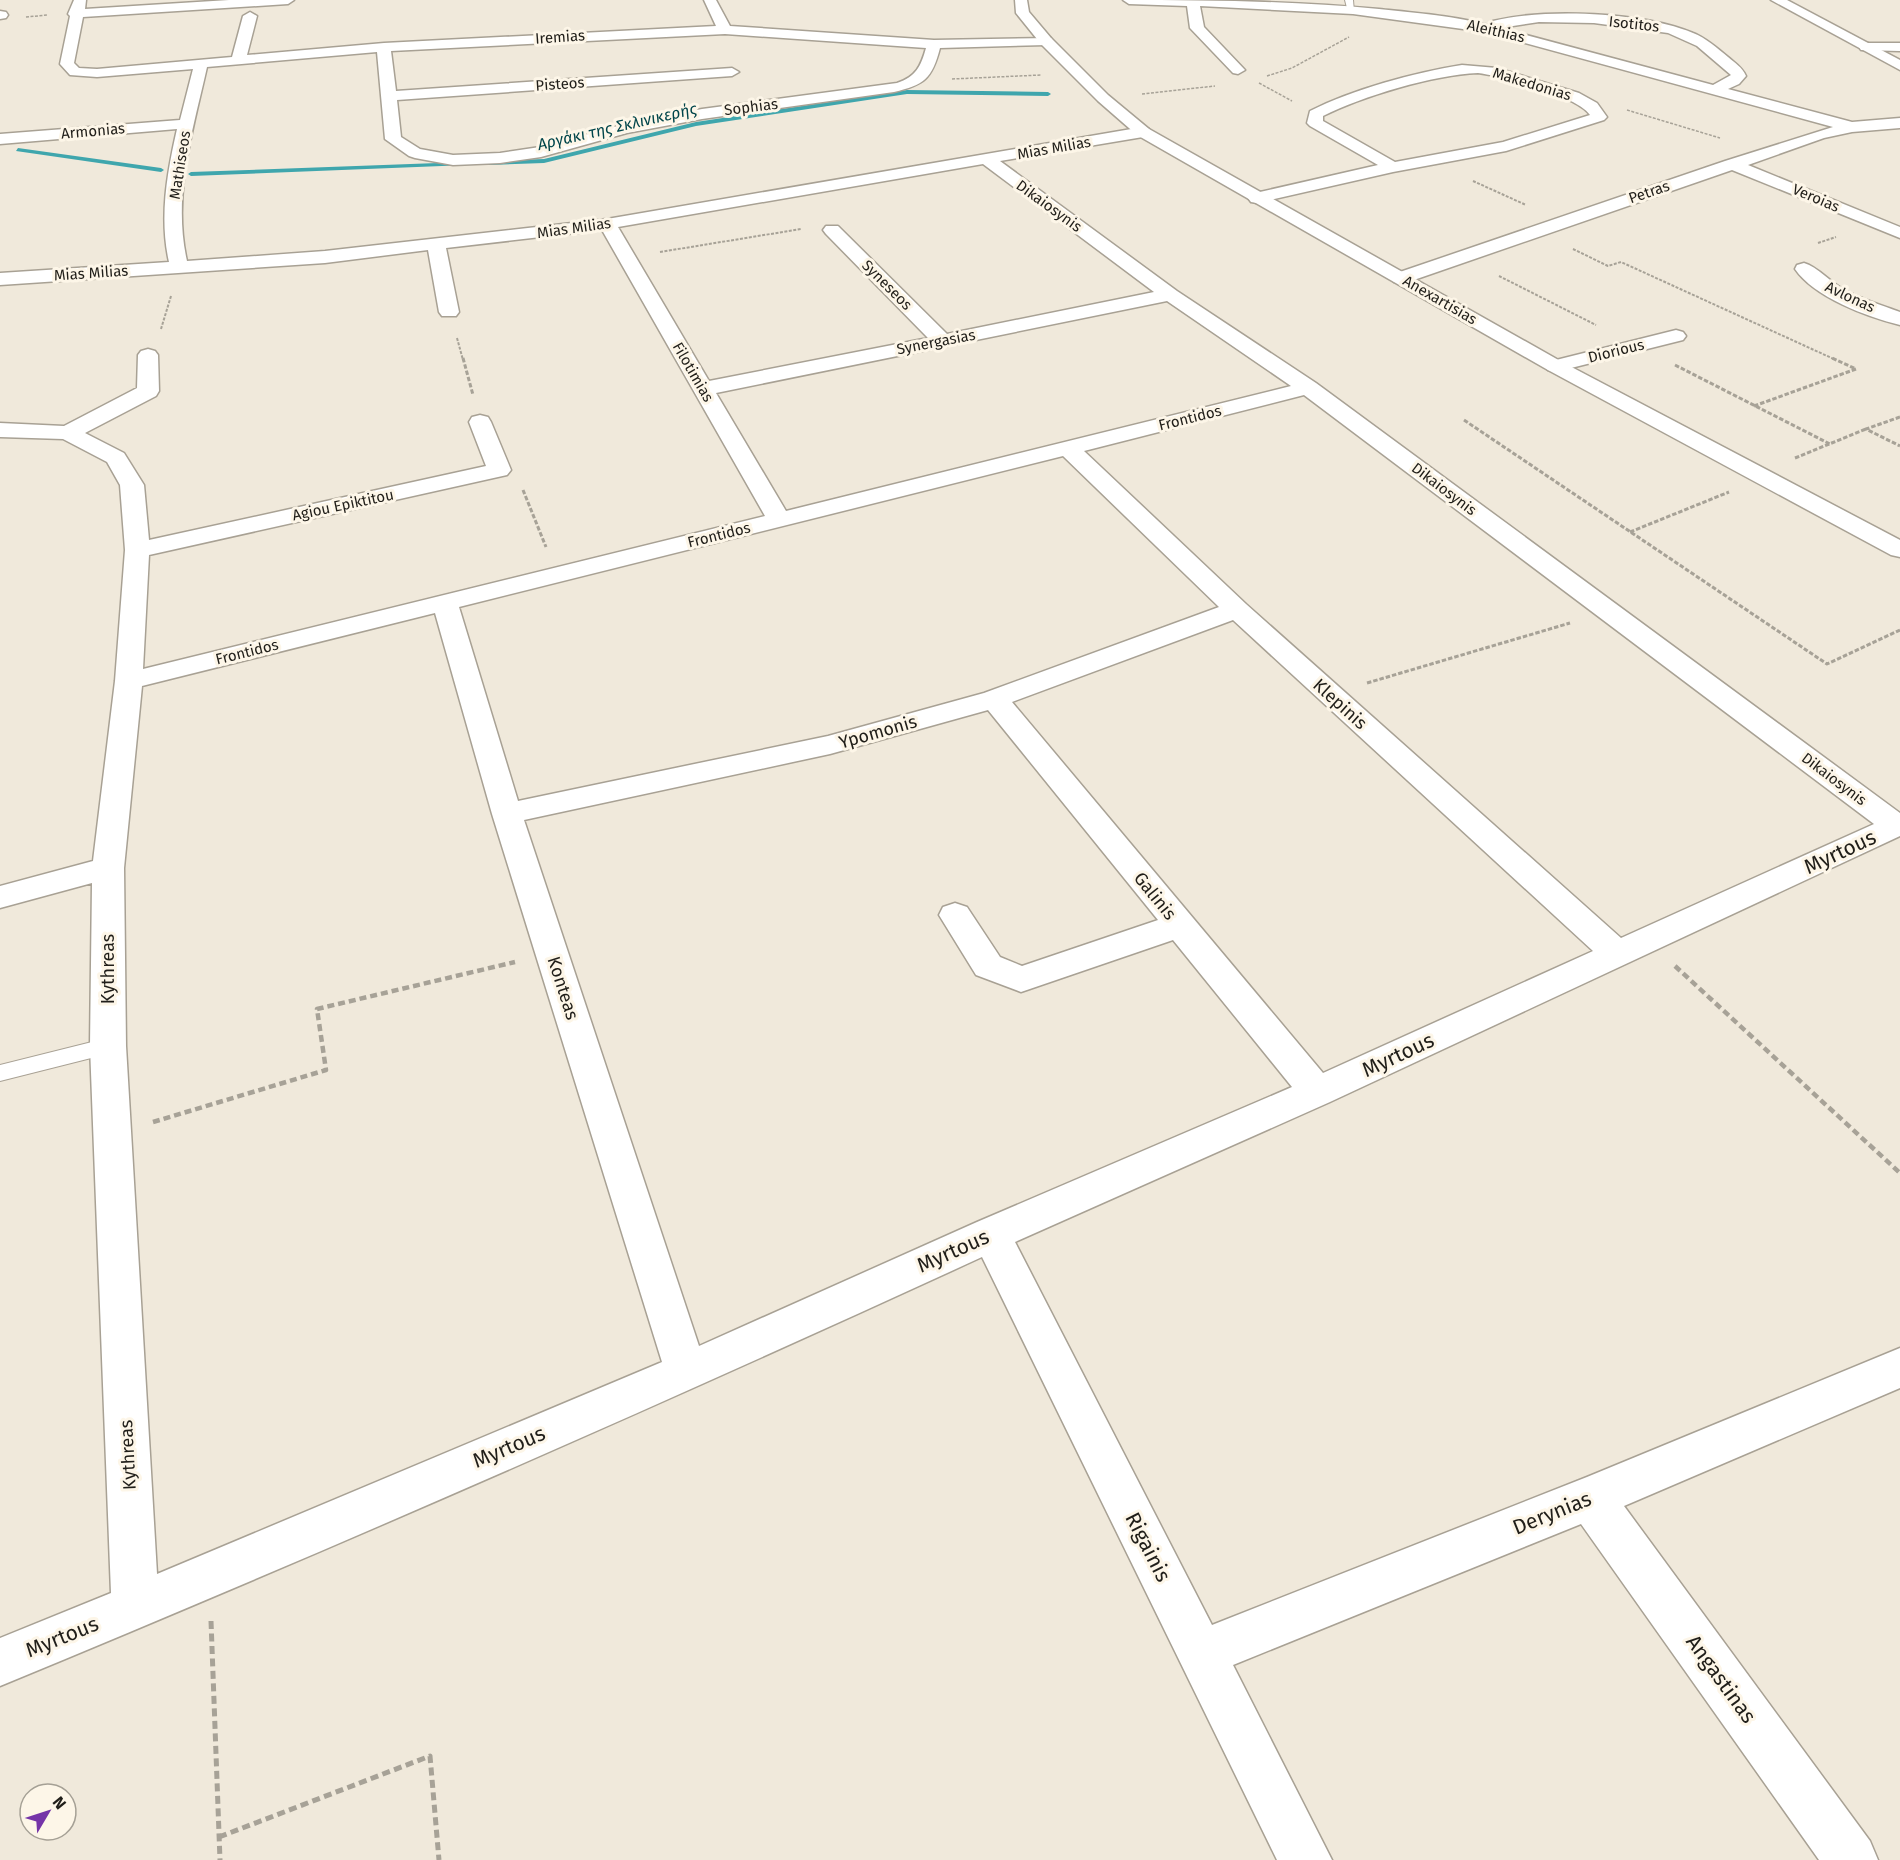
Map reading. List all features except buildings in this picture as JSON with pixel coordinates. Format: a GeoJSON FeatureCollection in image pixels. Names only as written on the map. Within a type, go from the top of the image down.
{"type":"FeatureCollection","features":[{"type":"Feature","properties":{"kind":"street"},"geometry":{"type":"LineString","coordinates":[[77,9],[288,0]]}},
{"type":"Feature","properties":{"kind":"street"},"geometry":{"type":"LineString","coordinates":[[710,0],[725,30]]}},
{"type":"Feature","properties":{"kind":"street","name":"Anexartisias"},"geometry":{"type":"LineString","coordinates":[[1021,0],[1023,14],[1046,41],[1103,98],[1143,132],[1555,366],[1896,543]]}},
{"type":"Feature","properties":{"kind":"street","name":"Aleithias"},"geometry":{"type":"LineString","coordinates":[[1129,0],[1350,5],[1430,18],[1486,28],[1852,127]]}},
{"type":"Feature","properties":{"kind":"street"},"geometry":{"type":"LineString","coordinates":[[1777,0],[1900,66]]}},
{"type":"Feature","properties":{"kind":"street"},"geometry":{"type":"LineString","coordinates":[[1193,3],[1197,28],[1238,70]]}},
{"type":"Feature","properties":{"kind":"street","name":"Iremias"},"geometry":{"type":"LineString","coordinates":[[77,9],[67,64],[75,72],[97,74],[384,47],[605,34],[725,30],[934,44],[1046,41]]}},
{"type":"Feature","properties":{"kind":"street"},"geometry":{"type":"LineString","coordinates":[[238,61],[250,16]]}},
{"type":"Feature","properties":{"kind":"street","name":"Isotitos"},"geometry":{"type":"LineString","coordinates":[[1486,28],[1507,21],[1537,19],[1625,21],[1666,28],[1692,37],[1737,71],[1739,76],[1734,81],[1715,89]]}},
{"type":"Feature","properties":{"kind":"street"},"geometry":{"type":"LineString","coordinates":[[916,80],[925,72],[934,44]]}},
{"type":"Feature","properties":{"kind":"street","name":"Sophias"},"geometry":{"type":"LineString","coordinates":[[384,47],[393,139],[415,153],[453,160],[500,158],[541,152],[658,122],[702,114],[873,92],[916,80]]}},
{"type":"Feature","properties":{"kind":"street"},"geometry":{"type":"LineString","coordinates":[[1866,47],[1900,47]]}},
{"type":"Feature","properties":{"kind":"street","name":"Mathiseos"},"geometry":{"type":"LineString","coordinates":[[179,266],[175,253],[174,204],[187,124],[201,64]]}},
{"type":"Feature","properties":{"kind":"street","name":"Makedonias"},"geometry":{"type":"LineString","coordinates":[[1257,198],[1394,167],[1506,146],[1599,117],[1596,109],[1584,100],[1501,73],[1481,69],[1460,69],[1331,106],[1315,114]]}},
{"type":"Feature","properties":{"kind":"street","name":"Pisteos"},"geometry":{"type":"LineString","coordinates":[[388,96],[732,72]]}},
{"type":"Feature","properties":{"kind":"street"},"geometry":{"type":"LineString","coordinates":[[1315,114],[1315,123],[1328,133],[1394,167]]}},
{"type":"Feature","properties":{"kind":"street","name":"Petras"},"geometry":{"type":"LineString","coordinates":[[1401,278],[1818,135],[1852,127],[1900,123]]}},
{"type":"Feature","properties":{"kind":"street","name":"Armonias"},"geometry":{"type":"LineString","coordinates":[[5,144],[187,124]]}},
{"type":"Feature","properties":{"kind":"street","name":"Mias Milias"},"geometry":{"type":"LineString","coordinates":[[0,279],[325,257],[607,224],[1143,132]]}},
{"type":"Feature","properties":{"kind":"street","name":"Dikaiosynis"},"geometry":{"type":"LineString","coordinates":[[986,159],[1170,295],[1308,388],[1898,825]]}},
{"type":"Feature","properties":{"kind":"street","name":"Veroias"},"geometry":{"type":"LineString","coordinates":[[1731,164],[1891,228]]}},
{"type":"Feature","properties":{"kind":"street","name":"Filotimias"},"geometry":{"type":"LineString","coordinates":[[607,224],[779,520]]}},
{"type":"Feature","properties":{"kind":"street","name":"Syneseos"},"geometry":{"type":"LineString","coordinates":[[832,230],[943,341]]}},
{"type":"Feature","properties":{"kind":"street"},"geometry":{"type":"LineString","coordinates":[[436,245],[449,312]]}},
{"type":"Feature","properties":{"kind":"street","name":"Avlonas"},"geometry":{"type":"LineString","coordinates":[[1804,269],[1820,283],[1837,293],[1900,320]]}},
{"type":"Feature","properties":{"kind":"street","name":"Synergasias"},"geometry":{"type":"LineString","coordinates":[[703,389],[1170,295]]}},
{"type":"Feature","properties":{"kind":"street","name":"Diorious"},"geometry":{"type":"LineString","coordinates":[[1555,366],[1676,336]]}},
{"type":"Feature","properties":{"kind":"street"},"geometry":{"type":"LineString","coordinates":[[68,433],[148,391],[148,355]]}},
{"type":"Feature","properties":{"kind":"street","name":"Frontidos"},"geometry":{"type":"LineString","coordinates":[[129,681],[1308,388]]}},
{"type":"Feature","properties":{"kind":"street"},"geometry":{"type":"LineString","coordinates":[[480,422],[498,470]]}},
{"type":"Feature","properties":{"kind":"street","name":"Kythreas"},"geometry":{"type":"LineString","coordinates":[[0,430],[68,433],[116,458],[132,485],[137,550],[129,681],[108,867],[108,1046],[135,1607]]}},
{"type":"Feature","properties":{"kind":"street","name":"Klepinis"},"geometry":{"type":"LineString","coordinates":[[1068,448],[1237,610],[1329,694],[1631,947]]}},
{"type":"Feature","properties":{"kind":"street","name":"Agiou Epiktitou"},"geometry":{"type":"LineString","coordinates":[[137,550],[498,470]]}},
{"type":"Feature","properties":{"kind":"street","name":"Konteas"},"geometry":{"type":"LineString","coordinates":[[445,603],[507,814],[686,1372]]}},
{"type":"Feature","properties":{"kind":"street","name":"Ypomonis"},"geometry":{"type":"LineString","coordinates":[[507,814],[830,745],[994,699],[1237,610]]}},
{"type":"Feature","properties":{"kind":"street","name":"Galinis"},"geometry":{"type":"LineString","coordinates":[[994,699],[1317,1092]]}},
{"type":"Feature","properties":{"kind":"street","name":"Myrtous"},"geometry":{"type":"LineString","coordinates":[[0,1662],[135,1607],[686,1372],[991,1234],[1317,1092],[1898,825]]}},
{"type":"Feature","properties":{"kind":"street"},"geometry":{"type":"LineString","coordinates":[[0,897],[108,867]]}},
{"type":"Feature","properties":{"kind":"street"},"geometry":{"type":"LineString","coordinates":[[955,915],[987,966],[1021,979],[1180,926]]}},
{"type":"Feature","properties":{"kind":"street","name":"Rigainis"},"geometry":{"type":"LineString","coordinates":[[991,1234],[1305,1860]]}},
{"type":"Feature","properties":{"kind":"street","name":"Derynias"},"geometry":{"type":"LineString","coordinates":[[1202,1653],[1590,1498],[1900,1368]]}},
{"type":"Feature","properties":{"kind":"street","name":"Angastinas"},"geometry":{"type":"LineString","coordinates":[[1590,1498],[1851,1860]]}},
{"type":"Feature","properties":{"kind":"lane"},"geometry":{"type":"LineString","coordinates":[[0,1073],[108,1046]]}},
{"type":"Feature","properties":{"kind":"path"},"geometry":{"type":"LineString","coordinates":[[1,15],[5,18],[77,9]]}},
{"type":"Feature","properties":{"kind":"path"},"geometry":{"type":"LineString","coordinates":[[916,80],[1078,73]]}},
{"type":"Feature","properties":{"kind":"path"},"geometry":{"type":"LineString","coordinates":[[1253,80],[1315,114]]}},
{"type":"Feature","properties":{"kind":"path"},"geometry":{"type":"LineString","coordinates":[[1596,109],[1626,110],[1766,152]]}},
{"type":"Feature","properties":{"kind":"path"},"geometry":{"type":"LineString","coordinates":[[1429,160],[1561,222]]}},
{"type":"Feature","properties":{"kind":"path"},"geometry":{"type":"LineString","coordinates":[[627,258],[814,227],[832,230]]}},
{"type":"Feature","properties":{"kind":"path"},"geometry":{"type":"LineString","coordinates":[[1804,269],[1796,251],[1891,228]]}},
{"type":"Feature","properties":{"kind":"path"},"geometry":{"type":"LineString","coordinates":[[1534,231],[1608,266],[1621,261],[1856,369],[1754,406]]}},
{"type":"Feature","properties":{"kind":"path"},"geometry":{"type":"LineString","coordinates":[[1461,256],[1830,444]]}},
{"type":"Feature","properties":{"kind":"path"},"geometry":{"type":"LineString","coordinates":[[148,355],[156,347],[179,266]]}},
{"type":"Feature","properties":{"kind":"path"},"geometry":{"type":"LineString","coordinates":[[449,312],[480,422]]}},
{"type":"Feature","properties":{"kind":"path"},"geometry":{"type":"LineString","coordinates":[[1630,532],[1830,444],[1900,417]]}},
{"type":"Feature","properties":{"kind":"path"},"geometry":{"type":"LineString","coordinates":[[1464,420],[1827,664],[1900,630]]}},
{"type":"Feature","properties":{"kind":"path"},"geometry":{"type":"LineString","coordinates":[[1866,429],[1900,446]]}},
{"type":"Feature","properties":{"kind":"path"},"geometry":{"type":"LineString","coordinates":[[498,470],[519,481],[557,575]]}},
{"type":"Feature","properties":{"kind":"path"},"geometry":{"type":"LineString","coordinates":[[1329,694],[1609,612]]}},
{"type":"Feature","properties":{"kind":"path"},"geometry":{"type":"LineString","coordinates":[[1631,947],[1900,1173]]}},
{"type":"Feature","properties":{"kind":"path"},"geometry":{"type":"LineString","coordinates":[[112,1134],[326,1070],[317,1009],[552,953]]}},
{"type":"Feature","properties":{"kind":"path"},"geometry":{"type":"LineString","coordinates":[[209,1575],[220,1860]]}},
{"type":"Feature","properties":{"kind":"path"},"geometry":{"type":"LineString","coordinates":[[219,1837],[430,1756],[439,1860]]}},
{"type":"Feature","properties":{"kind":"waterway","name":"Αργάκι της Σκλινικερής"},"geometry":{"type":"LineString","coordinates":[[489,163],[544,161],[696,124],[907,92],[1048,94]]}},
{"type":"Feature","properties":{"kind":"waterway","name":"Αργάκι της Σκλινικερής"},"geometry":{"type":"LineString","coordinates":[[18,150],[161,170]]}},
{"type":"Feature","properties":{"kind":"waterway","name":"Αργάκι της Σκλινικερής"},"geometry":{"type":"LineString","coordinates":[[191,174],[465,164]]}}]}
